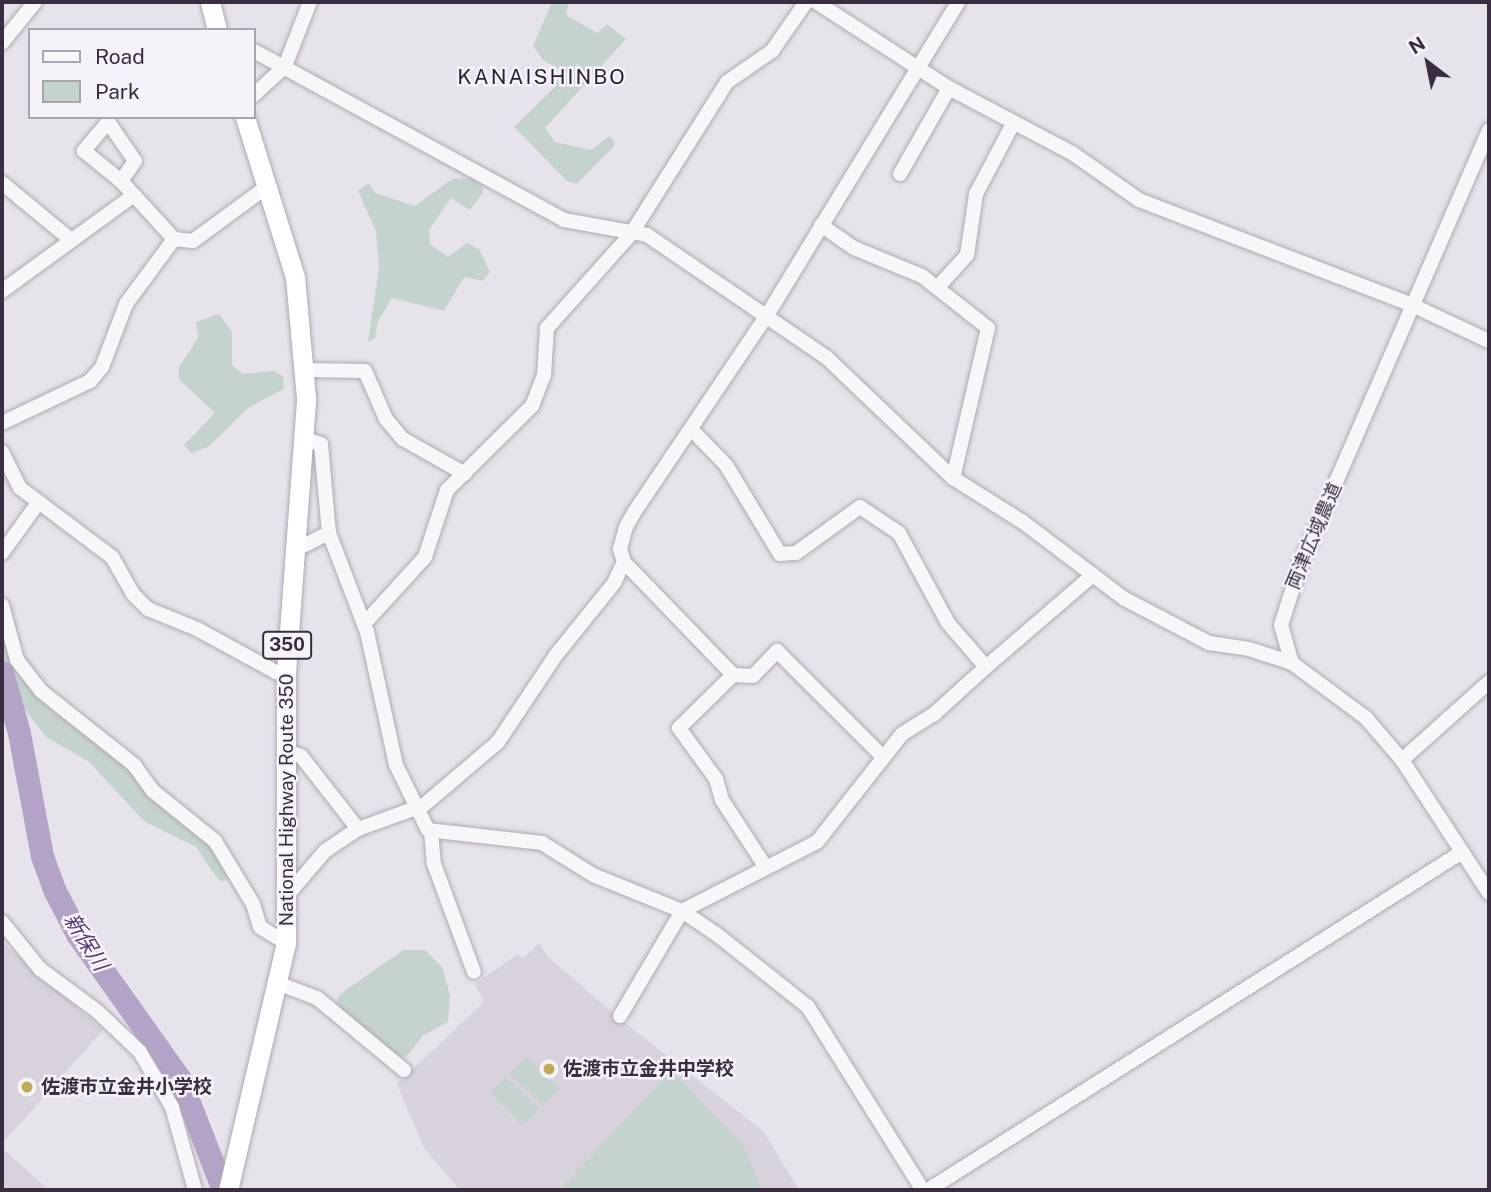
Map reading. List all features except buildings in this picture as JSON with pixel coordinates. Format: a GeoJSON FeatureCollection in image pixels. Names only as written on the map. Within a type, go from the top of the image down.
{"type":"FeatureCollection","features":[{"type":"Feature","properties":{"kind":"highway"},"geometry":{"type":"LineString","coordinates":[[210,2],[216,28]]}},
{"type":"Feature","properties":{"kind":"highway","name":"National Highway Route 350"},"geometry":{"type":"LineString","coordinates":[[230,1183],[280,984],[286,943],[289,892],[286,673],[304,439],[305,370],[295,278],[246,119]]}},
{"type":"Feature","properties":{"kind":"street"},"geometry":{"type":"LineString","coordinates":[[2,43],[35,2]]}},
{"type":"Feature","properties":{"kind":"street"},"geometry":{"type":"LineString","coordinates":[[256,93],[285,66],[310,2]]}},
{"type":"Feature","properties":{"kind":"street"},"geometry":{"type":"LineString","coordinates":[[364,624],[425,557],[447,490],[532,407],[544,375],[547,328],[632,234],[695,139],[706,109],[727,82],[772,51],[806,2]]}},
{"type":"Feature","properties":{"kind":"street"},"geometry":{"type":"LineString","coordinates":[[817,2],[949,88],[1014,122],[1158,209],[1412,305],[1489,341]]}},
{"type":"Feature","properties":{"kind":"street"},"geometry":{"type":"LineString","coordinates":[[882,756],[777,651],[753,676],[733,675],[624,562],[620,549],[626,527],[693,431],[766,317],[958,2]]}},
{"type":"Feature","properties":{"kind":"street"},"geometry":{"type":"LineString","coordinates":[[256,52],[564,220],[632,234],[647,234],[827,358],[953,478],[1157,618],[1209,643],[1249,649],[1292,663],[1366,718],[1402,760],[1489,893]]}},
{"type":"Feature","properties":{"kind":"street"},"geometry":{"type":"LineString","coordinates":[[900,174],[949,88]]}},
{"type":"Feature","properties":{"kind":"street"},"geometry":{"type":"LineString","coordinates":[[939,287],[967,255],[976,194],[1014,122]]}},
{"type":"Feature","properties":{"kind":"street","name":"両津広域農道"},"geometry":{"type":"LineString","coordinates":[[1292,663],[1282,640],[1284,606],[1489,130]]}},
{"type":"Feature","properties":{"kind":"street"},"geometry":{"type":"LineString","coordinates":[[121,181],[174,239],[193,241],[268,186]]}},
{"type":"Feature","properties":{"kind":"street"},"geometry":{"type":"LineString","coordinates":[[2,183],[71,240]]}},
{"type":"Feature","properties":{"kind":"street"},"geometry":{"type":"LineString","coordinates":[[2,291],[134,195]]}},
{"type":"Feature","properties":{"kind":"street"},"geometry":{"type":"LineString","coordinates":[[821,225],[854,248],[939,287],[988,328],[953,478]]}},
{"type":"Feature","properties":{"kind":"street"},"geometry":{"type":"LineString","coordinates":[[2,423],[90,382],[102,367],[126,304],[174,239]]}},
{"type":"Feature","properties":{"kind":"street"},"geometry":{"type":"LineString","coordinates":[[305,370],[365,371],[386,419],[402,439],[465,474]]}},
{"type":"Feature","properties":{"kind":"street"},"geometry":{"type":"LineString","coordinates":[[693,431],[726,465],[780,554],[796,553],[860,507],[899,533],[948,623],[986,667]]}},
{"type":"Feature","properties":{"kind":"street"},"geometry":{"type":"LineString","coordinates":[[304,439],[321,444],[329,533],[364,624],[396,765],[414,809],[432,831],[434,864],[474,972]]}},
{"type":"Feature","properties":{"kind":"street"},"geometry":{"type":"LineString","coordinates":[[2,452],[20,488],[112,557],[133,594],[148,610],[197,629],[276,672],[286,673]]}},
{"type":"Feature","properties":{"kind":"street"},"geometry":{"type":"LineString","coordinates":[[2,553],[38,503]]}},
{"type":"Feature","properties":{"kind":"street"},"geometry":{"type":"LineString","coordinates":[[305,545],[329,533]]}},
{"type":"Feature","properties":{"kind":"street"},"geometry":{"type":"LineString","coordinates":[[289,892],[325,851],[358,829],[414,809],[498,742],[556,655],[614,583],[624,562]]}},
{"type":"Feature","properties":{"kind":"street"},"geometry":{"type":"LineString","coordinates":[[620,1016],[682,911],[765,866],[817,842],[882,756],[1093,575]]}},
{"type":"Feature","properties":{"kind":"street"},"geometry":{"type":"LineString","coordinates":[[2,605],[17,660],[41,691],[134,765],[153,791],[215,841],[253,904],[260,927],[286,943]]}},
{"type":"Feature","properties":{"kind":"street"},"geometry":{"type":"LineString","coordinates":[[733,675],[679,728],[716,779],[722,800],[765,866]]}},
{"type":"Feature","properties":{"kind":"street"},"geometry":{"type":"LineString","coordinates":[[1402,760],[1489,682]]}},
{"type":"Feature","properties":{"kind":"street"},"geometry":{"type":"LineString","coordinates":[[287,751],[301,757],[358,829]]}},
{"type":"Feature","properties":{"kind":"street"},"geometry":{"type":"LineString","coordinates":[[432,831],[542,843],[593,875],[682,911],[808,1007],[926,1190],[1462,852]]}},
{"type":"Feature","properties":{"kind":"street"},"geometry":{"type":"LineString","coordinates":[[2,922],[40,969],[97,1011],[140,1052],[172,1107],[195,1190]]}},
{"type":"Feature","properties":{"kind":"street"},"geometry":{"type":"LineString","coordinates":[[280,984],[317,998],[404,1070]]}},
{"type":"Feature","properties":{"kind":"shaded area","name":"佐渡市立金井小学校"},"geometry":{"type":"Polygon","coordinates":[[[2,942],[103,1030],[2,1144],[2,942]]]}},
{"type":"Feature","properties":{"kind":"shaded area","name":"佐渡市立金井中学校"},"geometry":{"type":"Polygon","coordinates":[[[539,943],[548,957],[620,1019],[763,1131],[799,1190],[460,1190],[424,1148],[397,1084],[484,1002],[475,984],[518,954],[523,959],[539,943]]]}},
{"type":"Feature","properties":{"kind":"shaded area"},"geometry":{"type":"Polygon","coordinates":[[[2,1148],[49,1190],[2,1190],[2,1148]]]}},
{"type":"Feature","properties":{"kind":"green space"},"geometry":{"type":"Polygon","coordinates":[[[552,2],[569,2],[566,15],[597,33],[607,24],[626,39],[545,128],[555,142],[591,150],[609,136],[614,140],[614,146],[577,184],[567,181],[514,127],[556,86],[561,70],[543,60],[533,46],[552,2]]]}},
{"type":"Feature","properties":{"kind":"green space"},"geometry":{"type":"Polygon","coordinates":[[[471,178],[482,185],[483,193],[470,210],[451,198],[429,230],[430,244],[448,257],[467,243],[479,249],[490,272],[483,281],[464,277],[444,311],[392,298],[378,321],[375,338],[368,342],[379,267],[376,231],[358,191],[368,183],[375,193],[415,206],[452,179],[471,178]]]}},
{"type":"Feature","properties":{"kind":"green space"},"geometry":{"type":"Polygon","coordinates":[[[219,314],[232,332],[232,365],[243,374],[273,371],[283,376],[284,389],[248,408],[208,447],[191,453],[184,445],[215,413],[179,379],[179,367],[198,338],[196,322],[219,314]]]}},
{"type":"Feature","properties":{"kind":"green space"},"geometry":{"type":"Polygon","coordinates":[[[2,625],[23,680],[55,713],[126,767],[149,795],[203,837],[228,872],[226,879],[221,882],[196,847],[144,821],[88,761],[46,737],[20,703],[4,666],[2,625]]]}},
{"type":"Feature","properties":{"kind":"green space"},"geometry":{"type":"Polygon","coordinates":[[[403,950],[425,950],[442,967],[450,995],[448,1022],[424,1035],[406,1057],[396,1055],[336,1004],[339,995],[403,950]]]}},
{"type":"Feature","properties":{"kind":"green space"},"geometry":{"type":"Polygon","coordinates":[[[526,1057],[559,1089],[543,1105],[510,1074],[526,1057]]]}},
{"type":"Feature","properties":{"kind":"green space"},"geometry":{"type":"Polygon","coordinates":[[[671,1070],[745,1148],[762,1190],[560,1190],[671,1070]]]}},
{"type":"Feature","properties":{"kind":"green space"},"geometry":{"type":"Polygon","coordinates":[[[506,1077],[539,1109],[523,1125],[490,1094],[506,1077]]]}},
{"type":"Feature","properties":{"kind":"waterway","name":"新保川"},"geometry":{"type":"LineString","coordinates":[[2,672],[19,733],[42,856],[55,891],[77,934],[180,1079],[223,1190]]}},
{"type":"Feature","properties":{"kind":"place","name":"佐渡市立金井中学校"},"geometry":{"type":"Point","coordinates":[549,1069]}},
{"type":"Feature","properties":{"kind":"place","name":"佐渡市立金井小学校"},"geometry":{"type":"Point","coordinates":[27,1087]}},
{"type":"Feature","properties":{"kind":"district","name":"KANAISHINBO"},"geometry":{"type":"Point","coordinates":[542,77]}}]}
